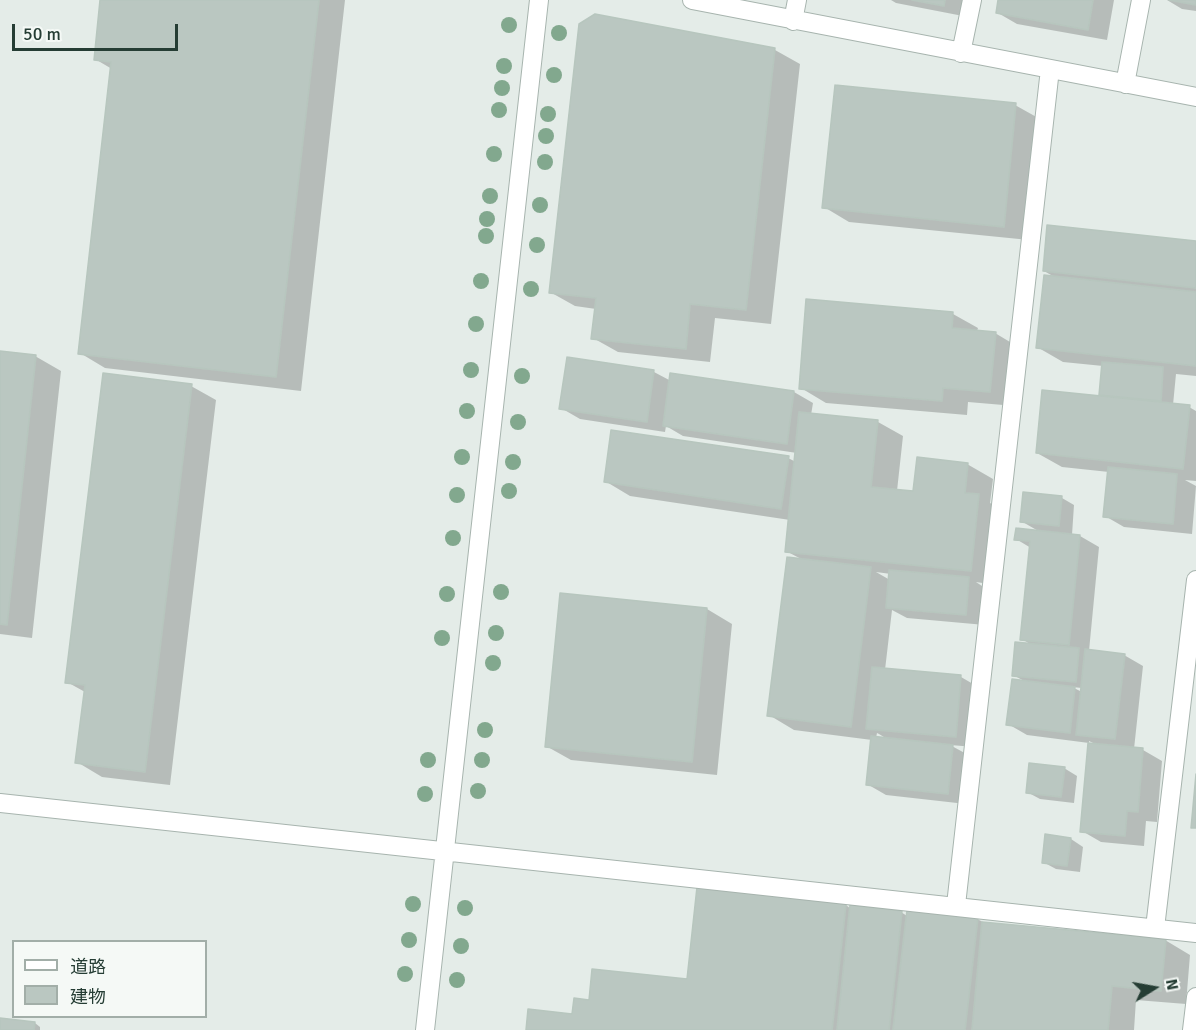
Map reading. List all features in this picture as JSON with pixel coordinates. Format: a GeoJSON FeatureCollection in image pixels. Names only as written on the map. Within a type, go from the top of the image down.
{"type":"FeatureCollection","features":[{"type":"Feature","properties":{"kind":"street"},"geometry":{"type":"LineString","coordinates":[[425,1030],[539,0]]}},
{"type":"Feature","properties":{"kind":"street"},"geometry":{"type":"LineString","coordinates":[[692,0],[1196,97]]}},
{"type":"Feature","properties":{"kind":"street"},"geometry":{"type":"LineString","coordinates":[[793,21],[797,0]]}},
{"type":"Feature","properties":{"kind":"street"},"geometry":{"type":"LineString","coordinates":[[961,53],[972,0]]}},
{"type":"Feature","properties":{"kind":"street"},"geometry":{"type":"LineString","coordinates":[[1125,84],[1141,0]]}},
{"type":"Feature","properties":{"kind":"street"},"geometry":{"type":"LineString","coordinates":[[956,905],[1050,69]]}},
{"type":"Feature","properties":{"kind":"street"},"geometry":{"type":"LineString","coordinates":[[1155,928],[1196,580]]}},
{"type":"Feature","properties":{"kind":"street"},"geometry":{"type":"LineString","coordinates":[[0,803],[956,905],[1196,933]]}},
{"type":"Feature","properties":{"kind":"street"},"geometry":{"type":"LineString","coordinates":[[1192,1030],[1196,997]]}},
{"type":"Feature","properties":{"kind":"building"},"geometry":{"type":"Polygon","coordinates":[[[100,0],[319,0],[276,377],[78,354],[111,62],[94,60],[100,0]]]}},
{"type":"Feature","properties":{"kind":"building"},"geometry":{"type":"Polygon","coordinates":[[[912,0],[945,0],[944,6],[912,0]]]}},
{"type":"Feature","properties":{"kind":"building"},"geometry":{"type":"Polygon","coordinates":[[[998,0],[1093,0],[1088,30],[996,13],[998,0]]]}},
{"type":"Feature","properties":{"kind":"building"},"geometry":{"type":"Polygon","coordinates":[[[1169,0],[1196,0],[1196,5],[1169,0]]]}},
{"type":"Feature","properties":{"kind":"building"},"geometry":{"type":"Polygon","coordinates":[[[595,14],[775,48],[746,310],[690,304],[686,349],[591,339],[596,298],[549,293],[579,24],[595,14]]]}},
{"type":"Feature","properties":{"kind":"building"},"geometry":{"type":"Polygon","coordinates":[[[835,85],[1016,103],[1004,227],[822,208],[835,85]]]}},
{"type":"Feature","properties":{"kind":"building"},"geometry":{"type":"Polygon","coordinates":[[[1047,225],[1196,241],[1196,288],[1043,271],[1047,225]]]}},
{"type":"Feature","properties":{"kind":"building"},"geometry":{"type":"Polygon","coordinates":[[[1044,275],[1196,292],[1196,366],[1036,348],[1044,275]]]}},
{"type":"Feature","properties":{"kind":"building"},"geometry":{"type":"Polygon","coordinates":[[[806,299],[953,312],[952,328],[996,332],[990,392],[943,388],[942,401],[799,389],[806,299]]]}},
{"type":"Feature","properties":{"kind":"building"},"geometry":{"type":"Polygon","coordinates":[[[0,351],[36,355],[7,625],[0,624],[0,351]]]}},
{"type":"Feature","properties":{"kind":"building"},"geometry":{"type":"Polygon","coordinates":[[[567,357],[654,370],[647,422],[559,409],[567,357]]]}},
{"type":"Feature","properties":{"kind":"building"},"geometry":{"type":"Polygon","coordinates":[[[1102,362],[1163,367],[1161,401],[1099,395],[1102,362]]]}},
{"type":"Feature","properties":{"kind":"building"},"geometry":{"type":"Polygon","coordinates":[[[103,373],[192,384],[145,772],[75,763],[85,685],[65,683],[103,373]]]}},
{"type":"Feature","properties":{"kind":"building"},"geometry":{"type":"Polygon","coordinates":[[[670,373],[794,391],[787,444],[663,426],[670,373]]]}},
{"type":"Feature","properties":{"kind":"building"},"geometry":{"type":"Polygon","coordinates":[[[1042,390],[1190,405],[1183,469],[1036,453],[1042,390]]]}},
{"type":"Feature","properties":{"kind":"building"},"geometry":{"type":"Polygon","coordinates":[[[799,412],[878,420],[871,487],[913,491],[917,457],[968,463],[965,493],[979,494],[971,571],[785,552],[799,412]]]}},
{"type":"Feature","properties":{"kind":"building"},"geometry":{"type":"Polygon","coordinates":[[[611,430],[789,456],[781,509],[604,482],[611,430]]]}},
{"type":"Feature","properties":{"kind":"building"},"geometry":{"type":"Polygon","coordinates":[[[1108,467],[1177,474],[1173,524],[1103,517],[1108,467]]]}},
{"type":"Feature","properties":{"kind":"building"},"geometry":{"type":"Polygon","coordinates":[[[1023,492],[1062,496],[1059,526],[1020,522],[1023,492]]]}},
{"type":"Feature","properties":{"kind":"building"},"geometry":{"type":"Polygon","coordinates":[[[1016,528],[1080,535],[1069,645],[1020,640],[1030,541],[1014,540],[1016,528]]]}},
{"type":"Feature","properties":{"kind":"building"},"geometry":{"type":"Polygon","coordinates":[[[787,557],[871,567],[851,727],[767,716],[787,557]]]}},
{"type":"Feature","properties":{"kind":"building"},"geometry":{"type":"Polygon","coordinates":[[[889,570],[969,577],[966,615],[886,608],[889,570]]]}},
{"type":"Feature","properties":{"kind":"building"},"geometry":{"type":"Polygon","coordinates":[[[560,593],[707,608],[692,762],[545,747],[560,593]]]}},
{"type":"Feature","properties":{"kind":"building"},"geometry":{"type":"Polygon","coordinates":[[[1015,642],[1079,648],[1076,682],[1012,676],[1015,642]]]}},
{"type":"Feature","properties":{"kind":"building"},"geometry":{"type":"Polygon","coordinates":[[[1085,649],[1125,654],[1115,739],[1076,735],[1085,649]]]}},
{"type":"Feature","properties":{"kind":"building"},"geometry":{"type":"Polygon","coordinates":[[[872,667],[961,675],[956,737],[866,729],[872,667]]]}},
{"type":"Feature","properties":{"kind":"building"},"geometry":{"type":"Polygon","coordinates":[[[1012,679],[1075,687],[1070,733],[1006,725],[1012,679]]]}},
{"type":"Feature","properties":{"kind":"building"},"geometry":{"type":"Polygon","coordinates":[[[871,736],[953,745],[948,794],[866,785],[871,736]]]}},
{"type":"Feature","properties":{"kind":"building"},"geometry":{"type":"Polygon","coordinates":[[[1088,743],[1143,748],[1138,812],[1127,811],[1125,836],[1080,832],[1088,743]]]}},
{"type":"Feature","properties":{"kind":"building"},"geometry":{"type":"Polygon","coordinates":[[[1029,763],[1065,767],[1061,797],[1026,793],[1029,763]]]}},
{"type":"Feature","properties":{"kind":"building"},"geometry":{"type":"Polygon","coordinates":[[[1196,774],[1196,828],[1191,828],[1196,774]]]}},
{"type":"Feature","properties":{"kind":"building"},"geometry":{"type":"Polygon","coordinates":[[[1045,834],[1071,838],[1067,866],[1042,863],[1045,834]]]}},
{"type":"Feature","properties":{"kind":"building"},"geometry":{"type":"Polygon","coordinates":[[[697,887],[846,904],[832,1030],[526,1030],[528,1009],[572,1014],[574,998],[589,1000],[592,969],[687,979],[697,887]]]}},
{"type":"Feature","properties":{"kind":"building"},"geometry":{"type":"Polygon","coordinates":[[[850,905],[902,911],[889,1030],[837,1030],[850,905]]]}},
{"type":"Feature","properties":{"kind":"building"},"geometry":{"type":"Polygon","coordinates":[[[907,910],[978,917],[965,1030],[893,1030],[907,910]]]}},
{"type":"Feature","properties":{"kind":"building"},"geometry":{"type":"Polygon","coordinates":[[[982,922],[1166,939],[1161,991],[1112,986],[1108,1030],[972,1030],[982,922]]]}},
{"type":"Feature","properties":{"kind":"building"},"geometry":{"type":"Polygon","coordinates":[[[0,1018],[35,1022],[34,1030],[0,1030],[0,1018]]]}}]}
